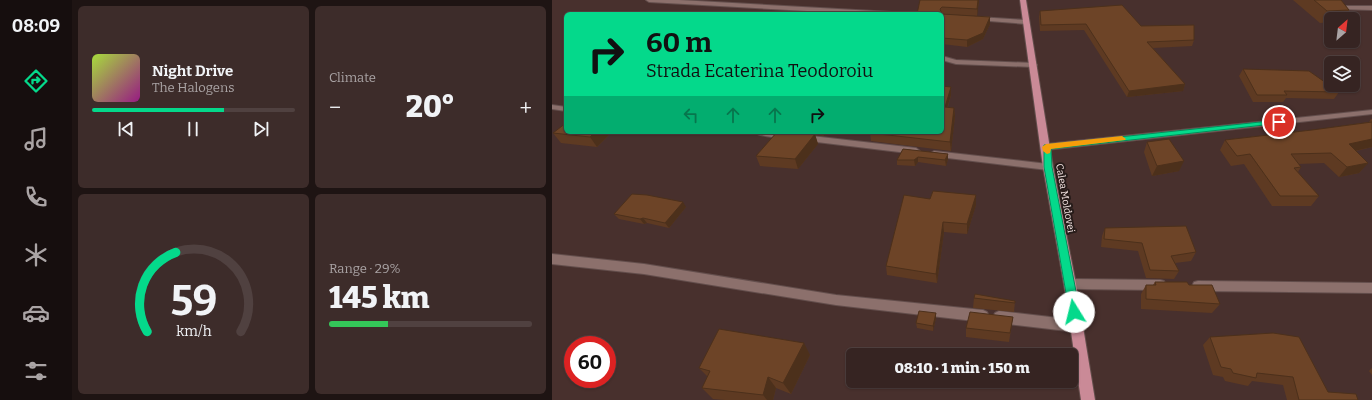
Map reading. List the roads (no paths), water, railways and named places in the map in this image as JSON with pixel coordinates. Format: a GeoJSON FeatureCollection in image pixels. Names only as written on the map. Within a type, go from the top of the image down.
{"type":"FeatureCollection","features":[{"type":"Feature","properties":{"kind":"main road","name":"Calea Moldovei"},"geometry":{"type":"LineString","coordinates":[[1024,0],[1048,167],[1070,284],[1088,400]]}},
{"type":"Feature","properties":{"kind":"street"},"geometry":{"type":"LineString","coordinates":[[649,0],[857,12]]}},
{"type":"Feature","properties":{"kind":"street"},"geometry":{"type":"LineString","coordinates":[[973,19],[1026,22]]}},
{"type":"Feature","properties":{"kind":"street"},"geometry":{"type":"LineString","coordinates":[[944,59],[956,62],[1033,65]]}},
{"type":"Feature","properties":{"kind":"street"},"geometry":{"type":"LineString","coordinates":[[552,107],[564,109]]}},
{"type":"Feature","properties":{"kind":"street"},"geometry":{"type":"LineString","coordinates":[[1046,147],[1372,112]]}},
{"type":"Feature","properties":{"kind":"street"},"geometry":{"type":"LineString","coordinates":[[775,134],[1048,167]]}},
{"type":"Feature","properties":{"kind":"street"},"geometry":{"type":"LineString","coordinates":[[552,259],[644,269],[836,300],[1076,326]]}},
{"type":"Feature","properties":{"kind":"street"},"geometry":{"type":"LineString","coordinates":[[1070,284],[1173,286]]}},
{"type":"Feature","properties":{"kind":"street"},"geometry":{"type":"LineString","coordinates":[[1189,286],[1372,288]]}},
{"type":"Feature","properties":{"kind":"lane"},"geometry":{"type":"LineString","coordinates":[[1325,6],[1372,8]]}}]}
